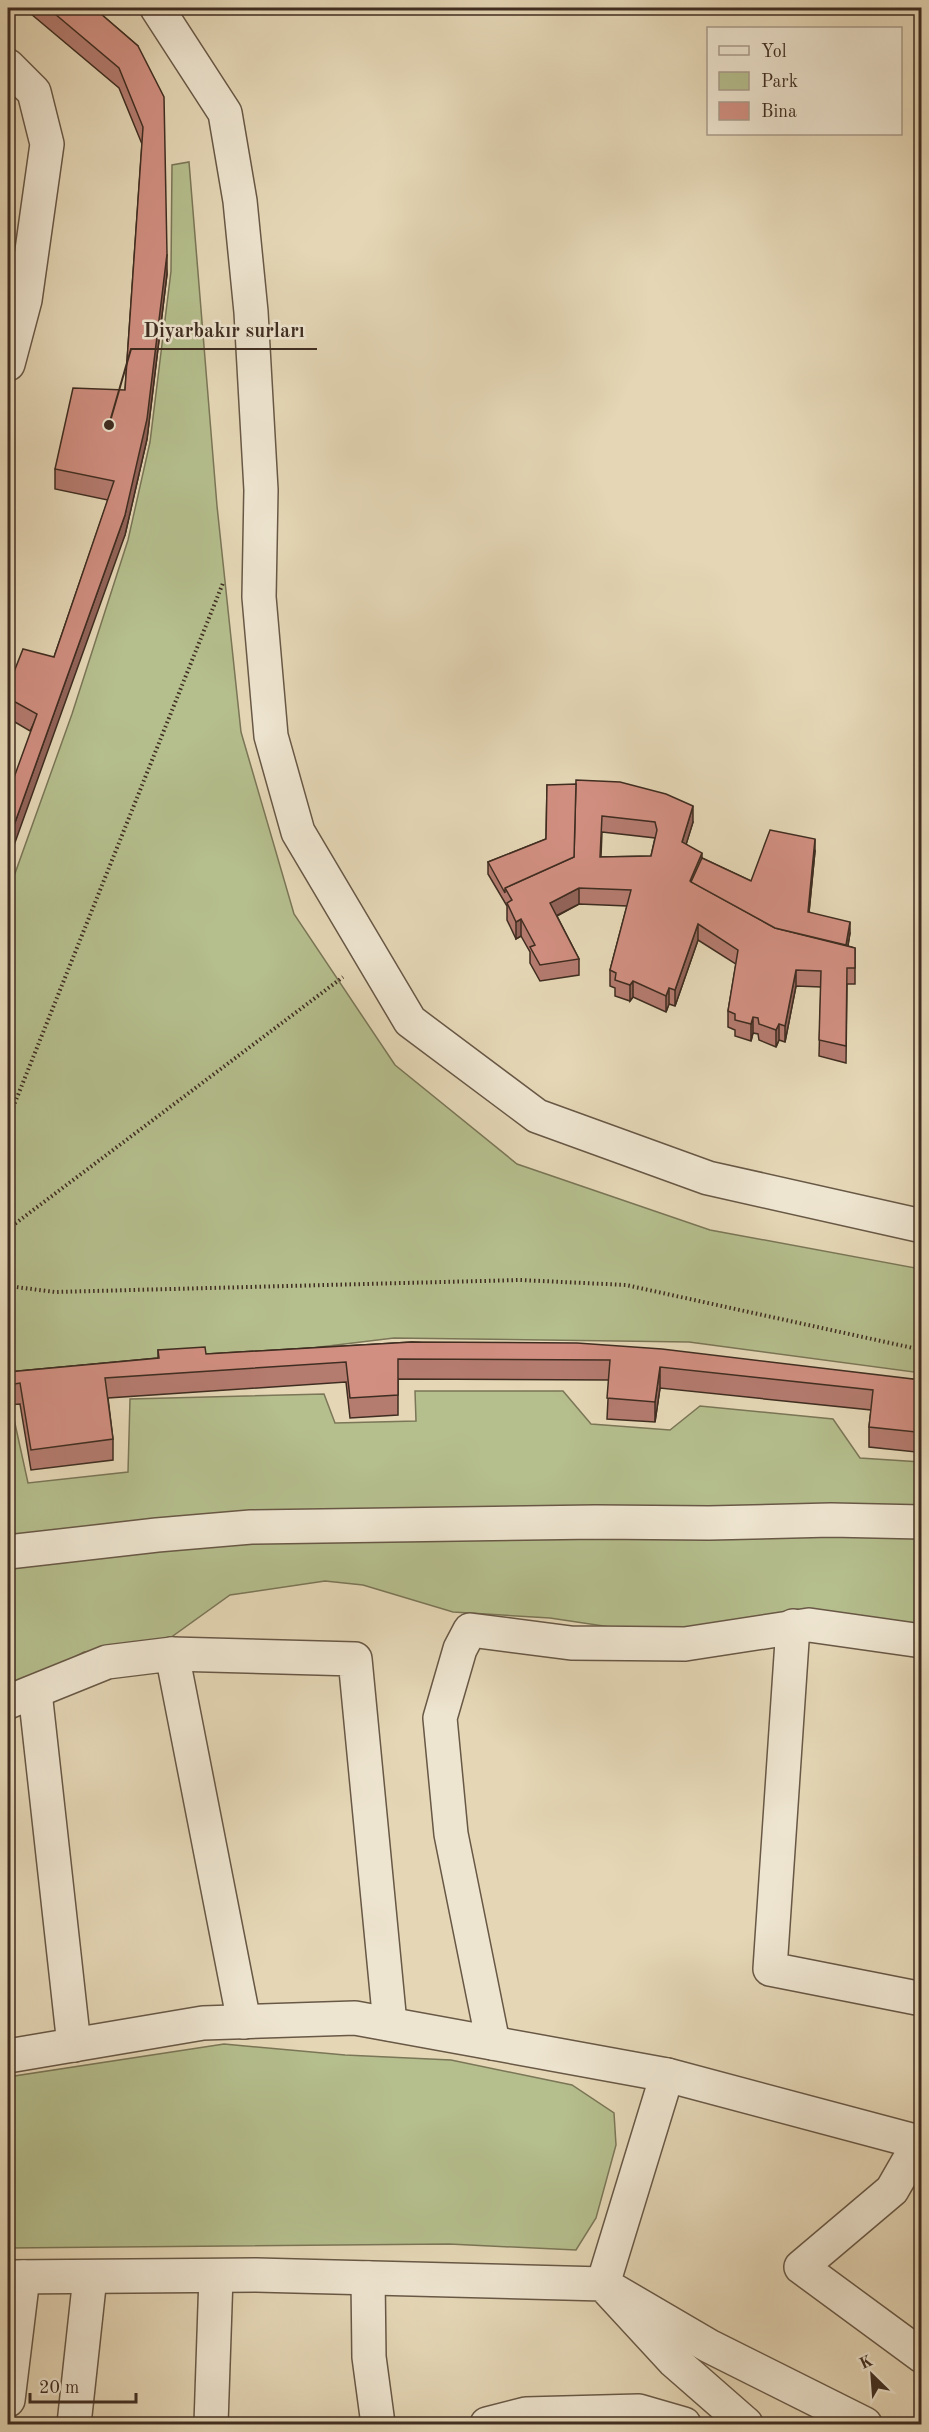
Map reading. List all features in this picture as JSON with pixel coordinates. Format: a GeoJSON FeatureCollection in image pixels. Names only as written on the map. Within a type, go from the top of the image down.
{"type":"FeatureCollection","features":[{"type":"Feature","properties":{"kind":"street"},"geometry":{"type":"LineString","coordinates":[[157,8],[225,113],[240,201],[251,312],[261,490],[259,597],[271,736],[298,832],[410,1022],[537,1116],[708,1178],[921,1226]]}},
{"type":"Feature","properties":{"kind":"street"},"geometry":{"type":"LineString","coordinates":[[8,66],[34,92],[47,144],[25,300],[8,364]]}},
{"type":"Feature","properties":{"kind":"street"},"geometry":{"type":"LineString","coordinates":[[8,1552],[251,1527],[831,1520],[921,1522]]}},
{"type":"Feature","properties":{"kind":"street"},"geometry":{"type":"LineString","coordinates":[[493,2043],[451,1834],[441,1718],[460,1649],[470,1630],[571,1643],[685,1644],[809,1625],[921,1641]]}},
{"type":"Feature","properties":{"kind":"street"},"geometry":{"type":"LineString","coordinates":[[793,1626],[770,1969],[921,1999]]}},
{"type":"Feature","properties":{"kind":"street"},"geometry":{"type":"LineString","coordinates":[[74,2045],[21,1697],[107,1662],[172,1654],[355,1659],[390,2024]]}},
{"type":"Feature","properties":{"kind":"street"},"geometry":{"type":"LineString","coordinates":[[172,1654],[243,2022]]}},
{"type":"Feature","properties":{"kind":"street"},"geometry":{"type":"LineString","coordinates":[[8,2056],[203,2023],[355,2018],[667,2075],[920,2143],[892,2190],[801,2267],[917,2344]]}},
{"type":"Feature","properties":{"kind":"street"},"geometry":{"type":"LineString","coordinates":[[603,2284],[667,2075]]}},
{"type":"Feature","properties":{"kind":"street"},"geometry":{"type":"LineString","coordinates":[[8,2400],[15,2277],[216,2276],[603,2284],[709,2346],[865,2424]]}},
{"type":"Feature","properties":{"kind":"street"},"geometry":{"type":"LineString","coordinates":[[211,2424],[216,2276]]}},
{"type":"Feature","properties":{"kind":"street"},"geometry":{"type":"LineString","coordinates":[[74,2424],[90,2277]]}},
{"type":"Feature","properties":{"kind":"street"},"geometry":{"type":"LineString","coordinates":[[368,2278],[369,2357],[378,2424]]}},
{"type":"Feature","properties":{"kind":"street"},"geometry":{"type":"LineString","coordinates":[[603,2284],[674,2361],[746,2424]]}},
{"type":"Feature","properties":{"kind":"street"},"geometry":{"type":"LineString","coordinates":[[487,2424],[526,2414],[611,2418],[639,2411],[684,2424]]}},
{"type":"Feature","properties":{"kind":"path"},"geometry":{"type":"LineString","coordinates":[[8,1120],[225,579]]}},
{"type":"Feature","properties":{"kind":"path"},"geometry":{"type":"LineString","coordinates":[[8,1229],[370,957]]}},
{"type":"Feature","properties":{"kind":"path"},"geometry":{"type":"LineString","coordinates":[[8,1286],[55,1292],[520,1280],[626,1284],[921,1350]]}},
{"type":"Feature","properties":{"kind":"green space"},"geometry":{"type":"Polygon","coordinates":[[[189,162],[217,506],[241,732],[294,914],[395,1065],[517,1164],[710,1230],[921,1269],[921,1373],[689,1342],[394,1338],[8,1385],[8,893],[72,714],[128,540],[150,442],[171,271],[172,165],[189,162]]]}},
{"type":"Feature","properties":{"kind":"green space"},"geometry":{"type":"Polygon","coordinates":[[[415,1391],[563,1391],[591,1424],[670,1430],[700,1406],[833,1419],[860,1458],[921,1462],[921,1629],[657,1634],[550,1618],[453,1612],[363,1585],[325,1581],[230,1595],[163,1643],[84,1652],[8,1692],[8,1411],[12,1410],[28,1483],[128,1472],[130,1399],[324,1394],[335,1423],[416,1421],[415,1391]]]}},
{"type":"Feature","properties":{"kind":"green space"},"geometry":{"type":"Polygon","coordinates":[[[224,2044],[345,2055],[451,2060],[572,2085],[614,2113],[616,2145],[596,2218],[576,2250],[449,2244],[8,2248],[8,2077],[224,2044]]]}},
{"type":"Feature","properties":{"kind":"building"},"geometry":{"type":"Polygon","coordinates":[[[48,8],[94,8],[138,46],[164,97],[167,254],[147,419],[125,515],[8,842],[8,794],[37,714],[8,698],[8,687],[23,649],[54,657],[114,481],[55,469],[73,388],[125,390],[143,127],[119,68],[48,8]]]}},
{"type":"Feature","properties":{"kind":"building"},"geometry":{"type":"Polygon","coordinates":[[[576,780],[620,782],[666,794],[693,806],[682,842],[702,853],[690,881],[775,928],[855,948],[855,968],[847,968],[846,1046],[819,1040],[821,971],[796,970],[785,1026],[779,1024],[776,1030],[759,1024],[758,1018],[753,1017],[751,1024],[735,1020],[735,1014],[728,1011],[738,950],[698,924],[675,990],[669,988],[666,996],[633,981],[630,985],[615,980],[616,973],[610,970],[631,890],[579,888],[550,903],[579,959],[540,965],[530,947],[535,945],[521,919],[516,922],[507,903],[512,900],[505,888],[574,857],[576,780]],[[602,816],[600,857],[651,856],[657,830],[655,822],[602,816]]]}},
{"type":"Feature","properties":{"kind":"building"},"geometry":{"type":"Polygon","coordinates":[[[576,784],[574,857],[505,888],[505,893],[488,862],[546,839],[547,785],[576,784]]]}},
{"type":"Feature","properties":{"kind":"building"},"geometry":{"type":"Polygon","coordinates":[[[770,830],[815,839],[808,912],[850,922],[846,945],[775,928],[691,882],[702,858],[751,881],[770,830]]]}},
{"type":"Feature","properties":{"kind":"building"},"geometry":{"type":"Polygon","coordinates":[[[412,1342],[577,1343],[662,1349],[921,1380],[916,1432],[869,1427],[873,1390],[660,1367],[655,1402],[607,1398],[610,1360],[398,1359],[398,1395],[350,1398],[346,1362],[105,1378],[113,1439],[31,1450],[20,1383],[8,1385],[8,1372],[159,1358],[158,1350],[205,1347],[206,1354],[412,1342]]]}},
{"type":"Feature","properties":{"kind":"place","name":"Diyarbakır surları"},"geometry":{"type":"Point","coordinates":[109,425]}}]}
